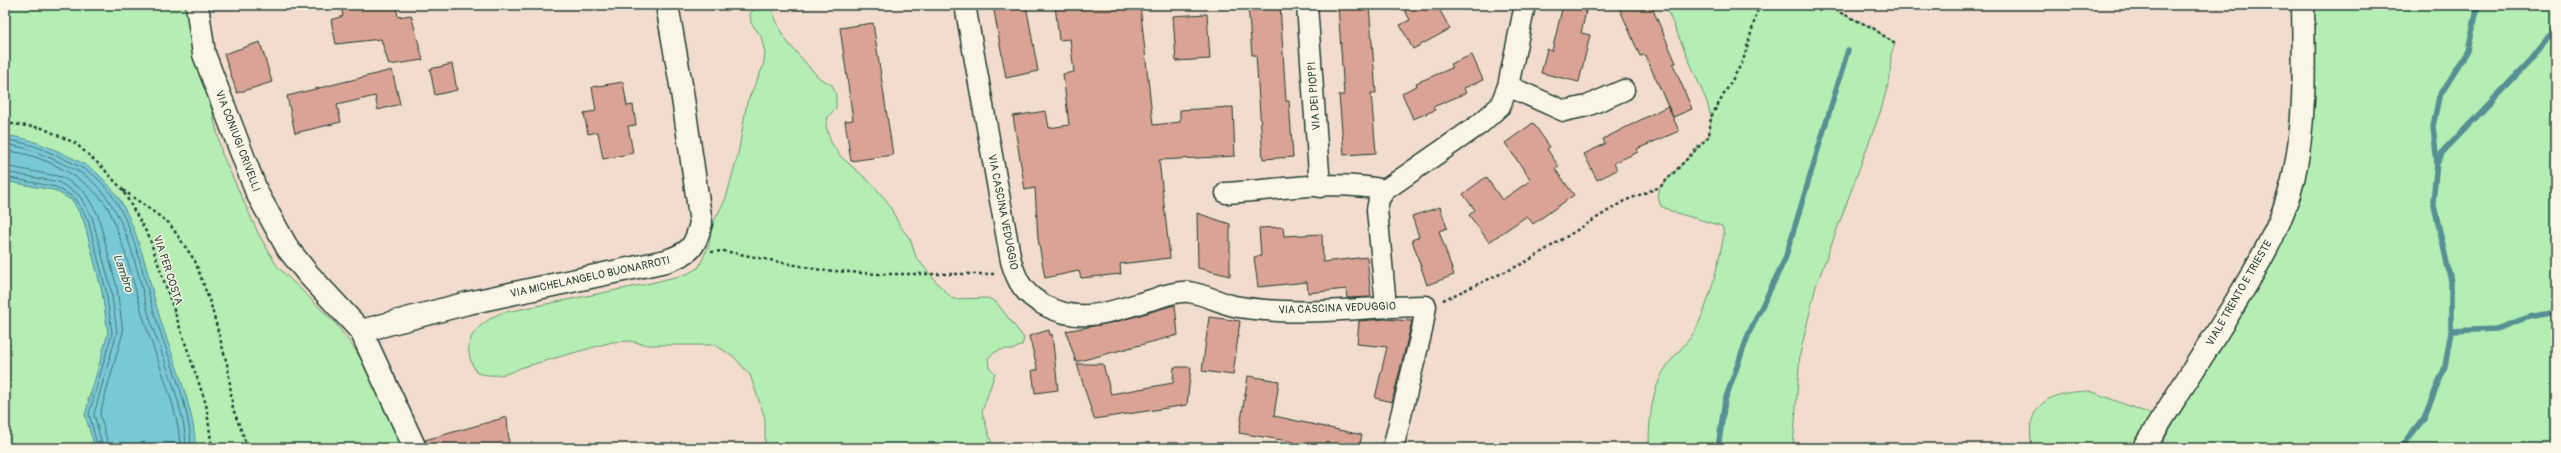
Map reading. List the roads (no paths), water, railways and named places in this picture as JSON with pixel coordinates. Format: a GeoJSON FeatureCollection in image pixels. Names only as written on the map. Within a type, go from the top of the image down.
{"type":"FeatureCollection","features":[{"type":"Feature","properties":{"kind":"street","name":"VIA CONIUGI CRIVELLI"},"geometry":{"type":"LineString","coordinates":[[197,5],[204,54],[257,192],[288,249],[308,274],[362,331],[415,448]]}},
{"type":"Feature","properties":{"kind":"street","name":"VIA MICHELANGELO BUONARROTI"},"geometry":{"type":"LineString","coordinates":[[362,331],[468,303],[666,261],[684,254],[696,242],[701,224],[668,5]]}},
{"type":"Feature","properties":{"kind":"street","name":"VIA CASCINA VEDUGGIO"},"geometry":{"type":"LineString","coordinates":[[965,5],[1014,274],[1019,285],[1037,301],[1059,314],[1081,317],[1115,310],[1168,295],[1188,292],[1229,305],[1267,310],[1326,310],[1386,306],[1426,306],[1422,330],[1393,448]]}},
{"type":"Feature","properties":{"kind":"street","name":"VIA DEI PIOPPI"},"geometry":{"type":"LineString","coordinates":[[1308,5],[1320,187]]}},
{"type":"Feature","properties":{"kind":"street"},"geometry":{"type":"LineString","coordinates":[[1386,306],[1378,210],[1379,199],[1385,190],[1480,124],[1500,106],[1508,86],[1525,5]]}},
{"type":"Feature","properties":{"kind":"street","name":"VIALE TRENTO E TRIESTE"},"geometry":{"type":"LineString","coordinates":[[2144,448],[2255,270],[2280,221],[2293,180],[2300,145],[2303,101],[2303,5]]}},
{"type":"Feature","properties":{"kind":"street"},"geometry":{"type":"LineString","coordinates":[[1508,86],[1564,111],[1587,106],[1624,90]]}},
{"type":"Feature","properties":{"kind":"street"},"geometry":{"type":"LineString","coordinates":[[1226,193],[1320,187],[1367,186],[1385,190]]}},
{"type":"Feature","properties":{"kind":"water","name":"Lambro"},"geometry":{"type":"Polygon","coordinates":[[[5,136],[26,139],[40,144],[86,165],[95,171],[113,190],[124,207],[133,226],[140,247],[157,309],[184,388],[195,435],[195,448],[95,448],[85,415],[108,333],[102,291],[84,221],[73,201],[54,190],[5,181],[5,136]]]}},
{"type":"Feature","properties":{"kind":"waterway"},"geometry":{"type":"LineString","coordinates":[[2401,448],[2424,418],[2445,367],[2451,331],[2451,281],[2433,201],[2437,163],[2433,126],[2439,97],[2468,51],[2478,5]]}},
{"type":"Feature","properties":{"kind":"waterway"},"geometry":{"type":"LineString","coordinates":[[2438,162],[2442,153],[2531,60],[2556,28]]}},
{"type":"Feature","properties":{"kind":"waterway"},"geometry":{"type":"LineString","coordinates":[[1718,448],[1725,400],[1749,333],[1785,259],[1848,50]]}},
{"type":"Feature","properties":{"kind":"waterway"},"geometry":{"type":"LineString","coordinates":[[2451,331],[2496,329],[2529,317],[2556,312]]}}]}
